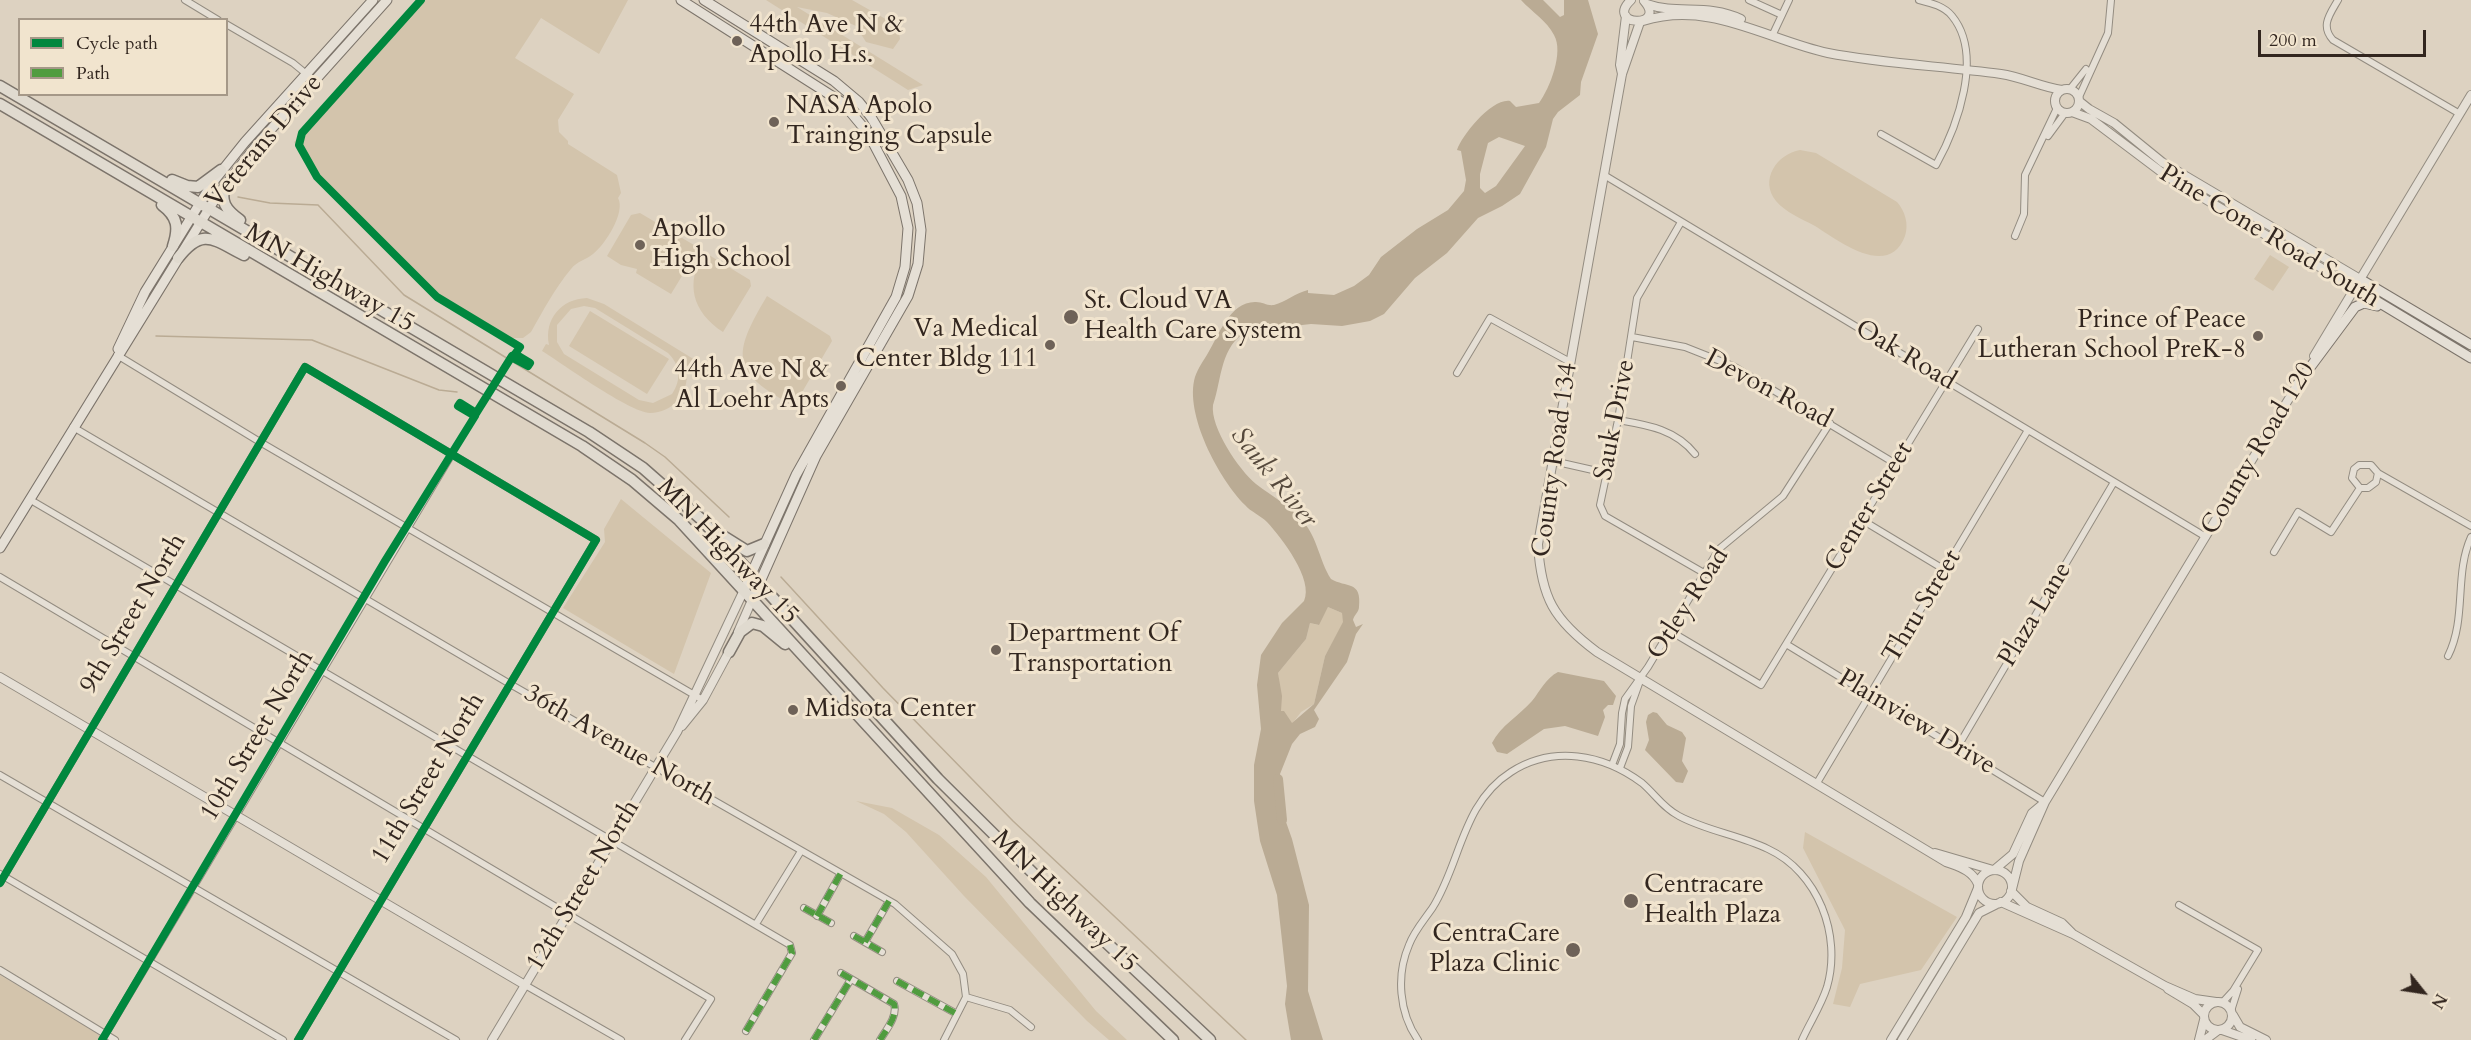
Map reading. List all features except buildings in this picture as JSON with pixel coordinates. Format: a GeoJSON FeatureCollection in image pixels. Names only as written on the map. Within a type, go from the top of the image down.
{"type":"FeatureCollection","features":[{"type":"Feature","properties":{"kind":"highway","name":"MN Highway 15"},"geometry":{"type":"LineString","coordinates":[[0,87],[614,447],[659,480],[701,519],[938,779],[1046,886],[1210,1040]]}},
{"type":"Feature","properties":{"kind":"highway","name":"MN Highway 15"},"geometry":{"type":"LineString","coordinates":[[0,104],[618,469],[679,520],[1030,903],[1173,1040]]}},
{"type":"Feature","properties":{"kind":"highway"},"geometry":{"type":"LineString","coordinates":[[111,151],[191,187],[205,184],[221,170]]}},
{"type":"Feature","properties":{"kind":"highway"},"geometry":{"type":"LineString","coordinates":[[131,181],[175,217],[178,231],[173,246]]}},
{"type":"Feature","properties":{"kind":"highway"},"geometry":{"type":"LineString","coordinates":[[226,184],[223,198],[229,212],[299,261]]}},
{"type":"Feature","properties":{"kind":"highway"},"geometry":{"type":"LineString","coordinates":[[178,258],[194,241],[207,238],[305,283]]}},
{"type":"Feature","properties":{"kind":"highway"},"geometry":{"type":"LineString","coordinates":[[701,519],[742,550],[750,551],[764,544]]}},
{"type":"Feature","properties":{"kind":"highway"},"geometry":{"type":"LineString","coordinates":[[729,652],[744,628],[752,623],[763,626],[847,704]]}},
{"type":"Feature","properties":{"kind":"main road","name":"Veterans Drive"},"geometry":{"type":"LineString","coordinates":[[0,548],[178,258],[221,170],[373,0]]}},
{"type":"Feature","properties":{"kind":"main road","name":"Veterans Drive"},"geometry":{"type":"LineString","coordinates":[[204,205],[226,184],[387,0]]}},
{"type":"Feature","properties":{"kind":"main road"},"geometry":{"type":"LineString","coordinates":[[681,0],[828,91],[861,122],[896,183],[906,213],[908,241],[896,297],[841,403],[752,600]]}},
{"type":"Feature","properties":{"kind":"main road"},"geometry":{"type":"LineString","coordinates":[[704,0],[834,81],[852,95],[871,117],[901,167],[915,197],[921,230],[920,253],[913,285],[904,305],[841,403]]}},
{"type":"Feature","properties":{"kind":"main road","name":"Veterans Drive"},"geometry":{"type":"LineString","coordinates":[[117,354],[136,307],[173,246],[196,219]]}},
{"type":"Feature","properties":{"kind":"main road","name":"Pine Cone Road South"},"geometry":{"type":"LineString","coordinates":[[2360,279],[2471,345]]}},
{"type":"Feature","properties":{"kind":"main road","name":"Pine Cone Road South"},"geometry":{"type":"LineString","coordinates":[[2355,288],[2471,358]]}},
{"type":"Feature","properties":{"kind":"main road"},"geometry":{"type":"LineString","coordinates":[[2297,385],[2355,307],[2368,303],[2388,309]]}},
{"type":"Feature","properties":{"kind":"main road","name":"12th Street North"},"geometry":{"type":"LineString","coordinates":[[744,591],[796,475],[841,403]]}},
{"type":"Feature","properties":{"kind":"street"},"geometry":{"type":"LineString","coordinates":[[185,0],[216,18]]}},
{"type":"Feature","properties":{"kind":"street"},"geometry":{"type":"LineString","coordinates":[[1749,0],[1782,15]]}},
{"type":"Feature","properties":{"kind":"street"},"geometry":{"type":"LineString","coordinates":[[1773,34],[1790,0]]}},
{"type":"Feature","properties":{"kind":"street"},"geometry":{"type":"LineString","coordinates":[[1881,134],[1936,165],[1950,139],[1961,106],[1966,46],[1952,15],[1935,4],[1919,0]]}},
{"type":"Feature","properties":{"kind":"street"},"geometry":{"type":"LineString","coordinates":[[2034,156],[2079,99],[2108,33],[2111,0]]}},
{"type":"Feature","properties":{"kind":"street"},"geometry":{"type":"LineString","coordinates":[[2338,0],[2325,21],[2327,34],[2332,40],[2460,114]]}},
{"type":"Feature","properties":{"kind":"street","name":"County Road 134"},"geometry":{"type":"LineString","coordinates":[[1622,74],[1620,65],[1628,1]]}},
{"type":"Feature","properties":{"kind":"street"},"geometry":{"type":"LineString","coordinates":[[1645,2],[1661,8],[1716,11],[1803,46],[1839,55],[2002,74],[2066,89]]}},
{"type":"Feature","properties":{"kind":"street","name":"County Road 134"},"geometry":{"type":"LineString","coordinates":[[1645,2],[1648,14],[1641,21],[1622,74],[1538,544],[1539,569],[1546,598],[1572,634],[1597,652],[1946,862],[1971,873],[1978,886]]}},
{"type":"Feature","properties":{"kind":"street"},"geometry":{"type":"LineString","coordinates":[[1626,16],[1634,22],[1660,16],[1687,15],[1756,27]]}},
{"type":"Feature","properties":{"kind":"street"},"geometry":{"type":"LineString","coordinates":[[228,25],[307,73],[315,81]]}},
{"type":"Feature","properties":{"kind":"street"},"geometry":{"type":"LineString","coordinates":[[2055,99],[2098,54]]}},
{"type":"Feature","properties":{"kind":"street"},"geometry":{"type":"LineString","coordinates":[[2015,236],[2023,220],[2023,183],[2057,108],[2055,99],[2049,91],[2033,82]]}},
{"type":"Feature","properties":{"kind":"street","name":"Pine Cone Road South"},"geometry":{"type":"LineString","coordinates":[[2066,89],[2079,99],[2083,106],[2123,130],[2162,162],[2360,279]]}},
{"type":"Feature","properties":{"kind":"street","name":"County Road 120"},"geometry":{"type":"LineString","coordinates":[[2011,890],[2019,861],[2045,802],[2471,95]]}},
{"type":"Feature","properties":{"kind":"street","name":"Pine Cone Road South"},"geometry":{"type":"LineString","coordinates":[[2057,108],[2091,119],[2168,177],[2355,288]]}},
{"type":"Feature","properties":{"kind":"street","name":"Oak Road"},"geometry":{"type":"LineString","coordinates":[[1604,175],[2206,537]]}},
{"type":"Feature","properties":{"kind":"street","name":"Sauk Drive"},"geometry":{"type":"LineString","coordinates":[[1682,222],[1637,298],[1618,420],[1600,505],[1605,516],[1704,573]]}},
{"type":"Feature","properties":{"kind":"street"},"geometry":{"type":"LineString","coordinates":[[1457,373],[1490,318],[1570,362]]}},
{"type":"Feature","properties":{"kind":"street","name":"Center Street"},"geometry":{"type":"LineString","coordinates":[[1670,631],[1761,685],[1978,329]]}},
{"type":"Feature","properties":{"kind":"street","name":"Devon Road"},"geometry":{"type":"LineString","coordinates":[[1632,337],[1685,347],[1732,366],[1896,464]]}},
{"type":"Feature","properties":{"kind":"street"},"geometry":{"type":"LineString","coordinates":[[117,354],[260,442],[704,700]]}},
{"type":"Feature","properties":{"kind":"street","name":"9th Street North"},"geometry":{"type":"LineString","coordinates":[[0,883],[2,875],[48,802],[305,367],[452,454]]}},
{"type":"Feature","properties":{"kind":"street"},"geometry":{"type":"LineString","coordinates":[[1618,420],[1655,426],[1685,441],[1695,454]]}},
{"type":"Feature","properties":{"kind":"street","name":"Otley Road"},"geometry":{"type":"LineString","coordinates":[[1641,677],[1719,549],[1783,496],[1830,423]]}},
{"type":"Feature","properties":{"kind":"street","name":"36th Avenue North"},"geometry":{"type":"LineString","coordinates":[[73,427],[510,684],[889,901],[952,954],[963,974],[966,998]]}},
{"type":"Feature","properties":{"kind":"street","name":"Thru Street"},"geometry":{"type":"LineString","coordinates":[[1817,783],[2028,430]]}},
{"type":"Feature","properties":{"kind":"street","name":"10th Street North"},"geometry":{"type":"LineString","coordinates":[[104,1037],[452,454]]}},
{"type":"Feature","properties":{"kind":"street","name":"11th Street North"},"geometry":{"type":"LineString","coordinates":[[298,1040],[596,540],[452,454]]}},
{"type":"Feature","properties":{"kind":"street"},"geometry":{"type":"LineString","coordinates":[[1553,460],[1606,473]]}},
{"type":"Feature","properties":{"kind":"street"},"geometry":{"type":"LineString","coordinates":[[2360,488],[2352,478],[2354,469],[2359,465],[2371,465],[2378,473],[2471,526]]}},
{"type":"Feature","properties":{"kind":"street"},"geometry":{"type":"LineString","coordinates":[[2274,552],[2298,512],[2331,532],[2360,488],[2373,485],[2378,473]]}},
{"type":"Feature","properties":{"kind":"street","name":"Plaza Lane"},"geometry":{"type":"LineString","coordinates":[[1957,748],[2114,482]]}},
{"type":"Feature","properties":{"kind":"street"},"geometry":{"type":"LineString","coordinates":[[29,499],[790,945],[792,953],[746,1031]]}},
{"type":"Feature","properties":{"kind":"street"},"geometry":{"type":"LineString","coordinates":[[1862,520],[1945,570]]}},
{"type":"Feature","properties":{"kind":"street"},"geometry":{"type":"LineString","coordinates":[[2448,656],[2460,619],[2463,562],[2471,537]]}},
{"type":"Feature","properties":{"kind":"street"},"geometry":{"type":"LineString","coordinates":[[0,577],[711,999],[685,1040]]}},
{"type":"Feature","properties":{"kind":"street","name":"12th Street North"},"geometry":{"type":"LineString","coordinates":[[492,1040],[677,732],[744,591]]}},
{"type":"Feature","properties":{"kind":"street","name":"12th Street North"},"geometry":{"type":"LineString","coordinates":[[677,732],[704,700],[752,600]]}},
{"type":"Feature","properties":{"kind":"street","name":"Plainview Drive"},"geometry":{"type":"LineString","coordinates":[[1786,644],[2045,802]]}},
{"type":"Feature","properties":{"kind":"street"},"geometry":{"type":"LineString","coordinates":[[0,677],[621,1040]]}},
{"type":"Feature","properties":{"kind":"street"},"geometry":{"type":"LineString","coordinates":[[1612,765],[1620,744],[1625,699],[1641,677]]}},
{"type":"Feature","properties":{"kind":"street"},"geometry":{"type":"LineString","coordinates":[[1620,768],[1628,747],[1631,706],[1641,677]]}},
{"type":"Feature","properties":{"kind":"street"},"geometry":{"type":"LineString","coordinates":[[1418,1040],[1403,1006],[1401,978],[1405,956],[1415,932],[1444,889],[1466,826],[1480,802],[1499,780],[1512,771],[1542,759],[1577,756],[1620,768],[1644,785],[1663,805],[1683,818],[1712,831],[1771,850],[1797,869],[1811,887],[1827,918],[1832,957],[1823,998],[1802,1040]]}},
{"type":"Feature","properties":{"kind":"street"},"geometry":{"type":"LineString","coordinates":[[0,774],[456,1040]]}},
{"type":"Feature","properties":{"kind":"street","name":"County Road 120"},"geometry":{"type":"LineString","coordinates":[[1994,870],[2013,854],[2032,813],[2045,802]]}},
{"type":"Feature","properties":{"kind":"street"},"geometry":{"type":"LineString","coordinates":[[756,924],[801,851]]}},
{"type":"Feature","properties":{"kind":"street","name":"County Road 134"},"geometry":{"type":"LineString","coordinates":[[1934,853],[1994,870]]}},
{"type":"Feature","properties":{"kind":"street"},"geometry":{"type":"LineString","coordinates":[[1891,1040],[1966,917],[1983,874],[1994,870],[2007,875],[2011,890],[2027,907],[2062,924],[2073,934]]}},
{"type":"Feature","properties":{"kind":"street"},"geometry":{"type":"LineString","coordinates":[[817,916],[840,873]]}},
{"type":"Feature","properties":{"kind":"street"},"geometry":{"type":"LineString","coordinates":[[2,875],[283,1040]]}},
{"type":"Feature","properties":{"kind":"street"},"geometry":{"type":"LineString","coordinates":[[1978,886],[1985,901],[2000,903],[2073,934],[2164,986],[2200,1000],[2219,1002],[2232,1012],[2240,1027],[2266,1040]]}},
{"type":"Feature","properties":{"kind":"street"},"geometry":{"type":"LineString","coordinates":[[1902,1040],[1979,913],[2000,903],[2011,890]]}},
{"type":"Feature","properties":{"kind":"street"},"geometry":{"type":"LineString","coordinates":[[865,942],[889,901]]}},
{"type":"Feature","properties":{"kind":"street"},"geometry":{"type":"LineString","coordinates":[[2179,904],[2258,950],[2233,991],[2208,1007],[2199,1040]]}},
{"type":"Feature","properties":{"kind":"street"},"geometry":{"type":"LineString","coordinates":[[804,908],[831,923]]}},
{"type":"Feature","properties":{"kind":"street"},"geometry":{"type":"LineString","coordinates":[[854,936],[882,952]]}},
{"type":"Feature","properties":{"kind":"street"},"geometry":{"type":"LineString","coordinates":[[0,970],[104,1037],[115,1040]]}},
{"type":"Feature","properties":{"kind":"street"},"geometry":{"type":"LineString","coordinates":[[841,973],[894,1004],[896,1009],[893,1019],[880,1040]]}},
{"type":"Feature","properties":{"kind":"street"},"geometry":{"type":"LineString","coordinates":[[2205,1040],[2229,1026],[2244,975]]}},
{"type":"Feature","properties":{"kind":"street"},"geometry":{"type":"LineString","coordinates":[[814,1040],[851,979]]}},
{"type":"Feature","properties":{"kind":"street"},"geometry":{"type":"LineString","coordinates":[[897,981],[957,1014]]}},
{"type":"Feature","properties":{"kind":"street"},"geometry":{"type":"LineString","coordinates":[[2164,986],[2175,996],[2193,1004],[2210,1028],[2251,1040]]}},
{"type":"Feature","properties":{"kind":"street"},"geometry":{"type":"LineString","coordinates":[[944,1040],[966,998],[1010,1010],[1031,1027]]}},
{"type":"Feature","properties":{"kind":"shaded area"},"geometry":{"type":"Polygon","coordinates":[[[426,0],[628,0],[599,54],[541,18],[515,58],[574,94],[558,120],[559,132],[568,144],[617,175],[621,193],[618,198],[620,204],[617,219],[608,236],[598,250],[571,269],[554,292],[531,332],[523,338],[509,338],[436,293],[315,178],[294,142],[426,0]]]}},
{"type":"Feature","properties":{"kind":"shaded area"},"geometry":{"type":"Polygon","coordinates":[[[766,0],[852,0],[898,26],[900,39],[893,49],[866,42],[856,26],[827,13],[797,7],[923,85],[908,90],[766,0]]]}},
{"type":"Feature","properties":{"kind":"shaded area","name":"Sauk River"},"geometry":{"type":"Polygon","coordinates":[[[1521,0],[1543,0],[1560,17],[1564,15],[1564,0],[1588,0],[1598,34],[1581,82],[1580,95],[1558,112],[1553,119],[1546,147],[1520,194],[1478,218],[1447,253],[1415,278],[1384,314],[1370,321],[1342,326],[1311,324],[1248,331],[1239,337],[1232,345],[1223,364],[1213,405],[1216,425],[1227,448],[1242,469],[1256,484],[1303,521],[1312,535],[1331,579],[1352,586],[1358,592],[1359,607],[1353,620],[1356,627],[1363,624],[1356,634],[1347,662],[1314,710],[1319,719],[1315,727],[1300,734],[1292,744],[1280,774],[1280,805],[1292,839],[1309,905],[1308,991],[1323,1040],[1291,1040],[1285,1004],[1287,986],[1277,895],[1260,841],[1254,801],[1254,765],[1261,729],[1257,685],[1261,655],[1282,623],[1304,601],[1305,582],[1281,538],[1267,522],[1247,507],[1235,494],[1215,463],[1199,427],[1193,392],[1195,377],[1226,320],[1239,307],[1256,302],[1274,305],[1308,290],[1308,293],[1334,295],[1354,286],[1369,275],[1381,257],[1417,229],[1448,210],[1464,191],[1466,180],[1461,151],[1457,150],[1471,127],[1487,111],[1503,102],[1510,101],[1516,107],[1539,103],[1551,79],[1557,60],[1557,42],[1547,25],[1521,0]],[[1499,137],[1488,143],[1480,174],[1480,188],[1485,193],[1496,186],[1525,146],[1499,137]],[[1328,607],[1319,625],[1310,623],[1306,639],[1278,673],[1282,696],[1281,711],[1284,711],[1292,723],[1314,704],[1325,656],[1343,622],[1342,613],[1328,607]]]}},
{"type":"Feature","properties":{"kind":"shaded area"},"geometry":{"type":"Polygon","coordinates":[[[1800,150],[1816,153],[1897,202],[1904,214],[1907,227],[1905,236],[1897,249],[1887,255],[1875,256],[1862,253],[1789,212],[1776,201],[1769,185],[1773,169],[1784,157],[1800,150]]]}},
{"type":"Feature","properties":{"kind":"shaded area"},"geometry":{"type":"Polygon","coordinates":[[[640,213],[699,248],[671,294],[636,273],[637,269],[621,265],[607,256],[631,215],[640,213]]]}},
{"type":"Feature","properties":{"kind":"shaded area"},"geometry":{"type":"Polygon","coordinates":[[[704,252],[750,280],[751,286],[723,332],[704,315],[695,296],[693,286],[695,275],[704,252]]]}},
{"type":"Feature","properties":{"kind":"shaded area"},"geometry":{"type":"Polygon","coordinates":[[[2270,255],[2289,267],[2273,291],[2254,279],[2270,255]]]}},
{"type":"Feature","properties":{"kind":"shaded area"},"geometry":{"type":"Polygon","coordinates":[[[767,296],[830,336],[832,341],[794,406],[758,383],[748,372],[743,360],[747,333],[767,296]]]}},
{"type":"Feature","properties":{"kind":"shaded area"},"geometry":{"type":"Polygon","coordinates":[[[587,298],[604,304],[708,368],[704,376],[686,365],[686,383],[681,396],[666,410],[658,412],[640,411],[612,396],[542,351],[546,344],[549,345],[549,327],[556,312],[562,306],[587,298]],[[584,306],[571,309],[557,325],[557,342],[564,354],[639,400],[653,403],[672,394],[677,383],[678,372],[675,362],[668,353],[595,308],[584,306]]]}},
{"type":"Feature","properties":{"kind":"shaded area"},"geometry":{"type":"Polygon","coordinates":[[[590,311],[669,359],[647,394],[569,346],[590,311]]]}},
{"type":"Feature","properties":{"kind":"shaded area"},"geometry":{"type":"Polygon","coordinates":[[[621,499],[711,573],[674,674],[563,608],[605,542],[604,529],[621,499]]]}},
{"type":"Feature","properties":{"kind":"shaded area"},"geometry":{"type":"Polygon","coordinates":[[[1328,607],[1342,613],[1344,622],[1325,656],[1314,704],[1301,712],[1292,724],[1281,711],[1278,673],[1306,639],[1310,623],[1318,625],[1328,607]]]}},
{"type":"Feature","properties":{"kind":"shaded area"},"geometry":{"type":"Polygon","coordinates":[[[1558,672],[1604,681],[1616,696],[1613,705],[1608,705],[1603,710],[1605,717],[1598,736],[1565,726],[1544,729],[1507,754],[1497,752],[1492,743],[1496,737],[1558,672]]]}},
{"type":"Feature","properties":{"kind":"shaded area"},"geometry":{"type":"Polygon","coordinates":[[[1653,712],[1657,713],[1667,725],[1682,732],[1686,738],[1682,761],[1688,771],[1683,783],[1676,782],[1645,750],[1649,740],[1646,722],[1648,715],[1653,712]]]}},
{"type":"Feature","properties":{"kind":"shaded area"},"geometry":{"type":"Polygon","coordinates":[[[856,801],[892,808],[939,835],[986,877],[1096,1011],[1127,1040],[1109,1040],[1087,1021],[964,896],[906,832],[884,814],[856,801]]]}},
{"type":"Feature","properties":{"kind":"shaded area"},"geometry":{"type":"Polygon","coordinates":[[[1805,832],[1957,917],[1921,970],[1860,984],[1850,1007],[1833,1004],[1842,968],[1845,930],[1803,848],[1805,832]]]}},
{"type":"Feature","properties":{"kind":"shaded area"},"geometry":{"type":"Polygon","coordinates":[[[0,975],[100,1035],[97,1040],[0,1040],[0,975]]]}},
{"type":"Feature","properties":{"kind":"waterway"},"geometry":{"type":"LineString","coordinates":[[238,197],[270,203],[318,205],[404,295],[645,443],[665,457],[729,517]]}},
{"type":"Feature","properties":{"kind":"waterway"},"geometry":{"type":"LineString","coordinates":[[156,336],[312,340],[439,390],[457,392]]}},
{"type":"Feature","properties":{"kind":"waterway"},"geometry":{"type":"LineString","coordinates":[[781,577],[883,688],[1013,821],[1246,1040]]}},
{"type":"Feature","properties":{"kind":"waterway","name":"Sauk River"},"geometry":{"type":"LineString","coordinates":[[1278,779],[1282,820]]}},
{"type":"Feature","properties":{"kind":"marked path"},"geometry":{"type":"LineString","coordinates":[[817,916],[841,873]]}},
{"type":"Feature","properties":{"kind":"marked path"},"geometry":{"type":"LineString","coordinates":[[865,942],[889,901]]}},
{"type":"Feature","properties":{"kind":"marked path"},"geometry":{"type":"LineString","coordinates":[[804,908],[831,923]]}},
{"type":"Feature","properties":{"kind":"marked path"},"geometry":{"type":"LineString","coordinates":[[854,936],[882,952]]}},
{"type":"Feature","properties":{"kind":"marked path"},"geometry":{"type":"LineString","coordinates":[[746,1031],[792,953],[790,945]]}},
{"type":"Feature","properties":{"kind":"marked path"},"geometry":{"type":"LineString","coordinates":[[841,973],[894,1004],[893,1018],[880,1040]]}},
{"type":"Feature","properties":{"kind":"marked path"},"geometry":{"type":"LineString","coordinates":[[814,1040],[851,979]]}},
{"type":"Feature","properties":{"kind":"marked path"},"geometry":{"type":"LineString","coordinates":[[897,981],[957,1014]]}},
{"type":"Feature","properties":{"kind":"cycle path"},"geometry":{"type":"LineString","coordinates":[[421,0],[302,133],[299,145],[317,177],[437,297],[520,347],[515,354],[530,363],[528,366],[513,358]]}},
{"type":"Feature","properties":{"kind":"cycle path"},"geometry":{"type":"LineString","coordinates":[[470,412],[475,415],[512,356],[519,360]]}},
{"type":"Feature","properties":{"kind":"cycle path"},"geometry":{"type":"LineString","coordinates":[[0,883],[305,367],[596,540],[298,1040]]}},
{"type":"Feature","properties":{"kind":"cycle path"},"geometry":{"type":"LineString","coordinates":[[102,1040],[385,561],[475,416],[458,406],[460,403],[476,413]]}},
{"type":"Feature","properties":{"kind":"place","name":"44th Ave N & Apollo H.s."},"geometry":{"type":"Point","coordinates":[737,41]}},
{"type":"Feature","properties":{"kind":"place","name":"NASA Apolo Trainging Capsule"},"geometry":{"type":"Point","coordinates":[774,122]}},
{"type":"Feature","properties":{"kind":"place","name":"Apollo High School"},"geometry":{"type":"Point","coordinates":[640,245]}},
{"type":"Feature","properties":{"kind":"place","name":"St. Cloud VA Health Care System"},"geometry":{"type":"Point","coordinates":[1071,317]}},
{"type":"Feature","properties":{"kind":"place","name":"Prince of Peace Lutheran School PreK-8"},"geometry":{"type":"Point","coordinates":[2258,336]}},
{"type":"Feature","properties":{"kind":"place","name":"Va Medical Center Bldg 111"},"geometry":{"type":"Point","coordinates":[1050,345]}},
{"type":"Feature","properties":{"kind":"place","name":"44th Ave N & Al Loehr Apts"},"geometry":{"type":"Point","coordinates":[841,386]}},
{"type":"Feature","properties":{"kind":"place","name":"Department Of Transportation"},"geometry":{"type":"Point","coordinates":[996,650]}},
{"type":"Feature","properties":{"kind":"place","name":"Midsota Center"},"geometry":{"type":"Point","coordinates":[793,710]}},
{"type":"Feature","properties":{"kind":"place","name":"Centracare Health Plaza"},"geometry":{"type":"Point","coordinates":[1631,901]}},
{"type":"Feature","properties":{"kind":"place","name":"CentraCare Plaza Clinic"},"geometry":{"type":"Point","coordinates":[1573,950]}}]}
